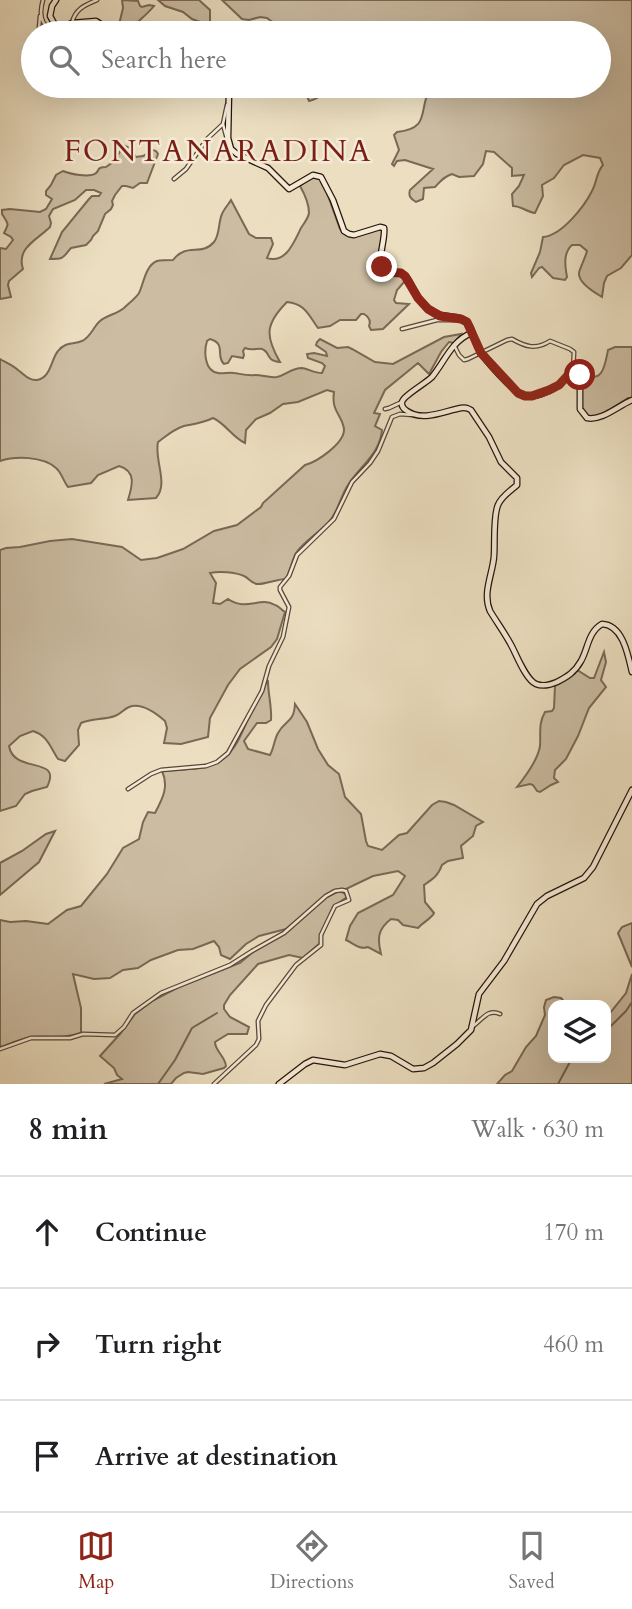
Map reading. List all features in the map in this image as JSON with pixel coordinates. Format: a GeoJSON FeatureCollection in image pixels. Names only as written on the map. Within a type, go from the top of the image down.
{"type":"FeatureCollection","features":[{"type":"Feature","properties":{"kind":"street"},"geometry":{"type":"LineString","coordinates":[[39,21],[43,0]]}},
{"type":"Feature","properties":{"kind":"street"},"geometry":{"type":"LineString","coordinates":[[52,21],[50,12],[56,0]]}},
{"type":"Feature","properties":{"kind":"street"},"geometry":{"type":"LineString","coordinates":[[72,21],[79,8],[97,0]]}},
{"type":"Feature","properties":{"kind":"street"},"geometry":{"type":"LineString","coordinates":[[40,16],[42,21]]}},
{"type":"Feature","properties":{"kind":"street"},"geometry":{"type":"LineString","coordinates":[[228,98],[228,144]]}},
{"type":"Feature","properties":{"kind":"street"},"geometry":{"type":"LineString","coordinates":[[228,102],[223,124],[231,149],[268,168],[289,189],[313,175],[321,177],[344,232],[355,235],[383,227],[383,269],[405,276],[428,309],[440,316],[467,322],[481,353],[516,391],[527,397],[535,396],[555,388],[568,374],[577,371],[580,375],[580,409],[586,418],[601,417],[632,400]]}},
{"type":"Feature","properties":{"kind":"street"},"geometry":{"type":"LineString","coordinates":[[174,179],[186,169],[207,139],[223,124]]}},
{"type":"Feature","properties":{"kind":"street"},"geometry":{"type":"LineString","coordinates":[[402,329],[437,320],[461,319]]}},
{"type":"Feature","properties":{"kind":"street"},"geometry":{"type":"LineString","coordinates":[[385,409],[402,402],[433,376],[459,339],[471,333]]}},
{"type":"Feature","properties":{"kind":"street"},"geometry":{"type":"LineString","coordinates":[[454,345],[464,360],[502,342],[512,340],[532,348],[550,341],[574,352],[573,371]]}},
{"type":"Feature","properties":{"kind":"street"},"geometry":{"type":"LineString","coordinates":[[402,402],[405,410],[415,414]]}},
{"type":"Feature","properties":{"kind":"street"},"geometry":{"type":"LineString","coordinates":[[128,789],[161,770],[206,766],[218,762],[229,753],[262,691],[269,666],[283,637],[289,607],[280,587],[288,578],[297,555],[334,519],[352,482],[378,451],[392,417],[400,414],[437,415],[464,408],[471,410],[501,462],[517,478],[517,485],[498,505],[487,601],[489,611],[531,681],[546,685],[570,674],[582,660],[594,631],[602,624],[609,625],[618,633],[632,672]]}},
{"type":"Feature","properties":{"kind":"street"},"geometry":{"type":"LineString","coordinates":[[472,1027],[482,989],[504,961],[537,904],[547,896],[577,883],[588,874],[632,790]]}},
{"type":"Feature","properties":{"kind":"street"},"geometry":{"type":"LineString","coordinates":[[0,1049],[31,1038],[70,1038],[83,1034],[116,1035],[133,1013],[161,993],[230,965],[290,928],[326,896],[335,891],[346,891],[349,900],[335,906],[321,935],[321,945],[296,965],[266,1005],[258,1021],[259,1039],[256,1045],[214,1084]]}},
{"type":"Feature","properties":{"kind":"street"},"geometry":{"type":"LineString","coordinates":[[279,1084],[313,1060],[345,1065],[380,1054],[391,1056],[413,1069],[424,1068],[449,1051],[489,1012],[500,1014]]}},
{"type":"Feature","properties":{"kind":"shaded area"},"geometry":{"type":"Polygon","coordinates":[[[122,0],[138,1],[142,7],[154,6],[139,21],[120,21],[122,0]]]}},
{"type":"Feature","properties":{"kind":"shaded area"},"geometry":{"type":"Polygon","coordinates":[[[158,0],[199,0],[210,10],[210,21],[197,21],[183,12],[165,6],[158,0]]]}},
{"type":"Feature","properties":{"kind":"shaded area"},"geometry":{"type":"Polygon","coordinates":[[[222,0],[632,0],[632,255],[621,268],[607,276],[602,297],[579,277],[587,251],[580,245],[572,245],[567,252],[565,280],[553,278],[542,267],[532,277],[543,237],[557,232],[584,205],[603,165],[600,158],[583,155],[564,165],[554,178],[542,185],[543,196],[535,213],[513,206],[512,194],[524,175],[512,176],[512,168],[494,152],[486,151],[483,164],[474,176],[449,175],[435,187],[424,188],[423,199],[416,202],[410,197],[410,190],[433,169],[405,160],[397,161],[394,166],[392,164],[399,150],[394,135],[415,127],[422,117],[427,98],[611,98],[611,21],[242,19],[222,0]]]}},
{"type":"Feature","properties":{"kind":"shaded area"},"geometry":{"type":"Polygon","coordinates":[[[123,145],[130,148],[136,157],[153,150],[158,154],[147,183],[140,183],[133,188],[122,186],[91,240],[86,245],[71,248],[61,258],[50,259],[62,232],[92,196],[99,196],[101,193],[86,190],[75,200],[53,209],[49,216],[50,227],[25,250],[22,255],[23,269],[9,281],[11,297],[0,299],[0,248],[6,249],[13,240],[4,233],[8,224],[2,210],[40,212],[46,209],[52,199],[46,195],[46,191],[56,175],[63,171],[80,175],[97,173],[100,168],[112,163],[123,145]]]}},
{"type":"Feature","properties":{"kind":"shaded area"},"geometry":{"type":"Polygon","coordinates":[[[316,176],[323,182],[340,229],[346,235],[379,229],[383,231],[379,267],[403,276],[405,281],[397,290],[394,300],[396,303],[409,304],[383,329],[371,330],[369,319],[364,314],[356,320],[340,320],[330,326],[318,328],[302,307],[287,302],[275,317],[270,330],[272,345],[280,362],[272,360],[262,349],[245,348],[243,358],[232,356],[228,363],[224,364],[220,357],[220,347],[210,339],[207,341],[205,355],[210,369],[218,373],[271,377],[298,368],[322,373],[325,366],[308,358],[307,354],[327,356],[326,352],[316,345],[320,339],[337,348],[348,347],[375,362],[393,364],[444,337],[461,334],[441,352],[429,374],[418,363],[385,390],[374,413],[380,414],[375,426],[382,430],[378,446],[348,485],[331,519],[296,553],[286,579],[258,584],[236,574],[210,573],[216,583],[213,603],[220,604],[228,599],[241,604],[264,602],[278,606],[285,612],[277,639],[271,647],[240,669],[228,685],[210,718],[208,737],[181,744],[164,743],[167,728],[165,721],[148,710],[134,706],[115,716],[81,723],[78,730],[79,745],[65,761],[58,759],[45,739],[33,731],[20,736],[9,746],[19,760],[49,771],[47,787],[25,794],[16,806],[0,811],[0,550],[72,539],[122,547],[141,560],[157,558],[183,549],[214,531],[237,525],[261,507],[305,465],[329,451],[340,440],[344,429],[335,409],[334,392],[327,390],[298,402],[283,404],[256,419],[246,430],[245,443],[213,418],[184,426],[158,442],[161,486],[156,498],[128,500],[132,485],[131,476],[125,468],[119,466],[98,475],[91,483],[68,487],[58,470],[44,461],[13,458],[0,461],[0,359],[29,378],[42,379],[61,348],[85,339],[100,321],[121,310],[136,297],[153,263],[173,260],[183,252],[204,249],[214,242],[222,214],[231,200],[249,234],[256,238],[271,238],[273,244],[267,258],[279,258],[292,245],[308,215],[307,202],[300,186],[316,176]]]}},
{"type":"Feature","properties":{"kind":"shaded area"},"geometry":{"type":"Polygon","coordinates":[[[615,347],[632,347],[632,398],[591,417],[586,415],[581,402],[582,374],[589,377],[599,375],[608,350],[615,347]]]}},
{"type":"Feature","properties":{"kind":"shaded area"},"geometry":{"type":"Polygon","coordinates":[[[604,652],[606,662],[601,680],[606,687],[589,708],[566,759],[555,770],[554,778],[558,782],[540,792],[530,784],[517,787],[537,757],[543,716],[554,708],[555,686],[577,670],[594,678],[604,652]]]}},
{"type":"Feature","properties":{"kind":"shaded area"},"geometry":{"type":"Polygon","coordinates":[[[267,680],[271,720],[257,723],[244,741],[248,749],[270,755],[278,733],[293,715],[295,704],[328,765],[339,774],[345,797],[361,814],[368,846],[382,850],[399,835],[407,833],[432,805],[439,801],[454,805],[483,822],[476,826],[473,836],[461,846],[463,858],[442,865],[435,877],[424,885],[425,902],[433,915],[418,928],[391,919],[383,926],[380,934],[381,954],[346,940],[358,913],[393,895],[405,876],[398,871],[373,876],[328,894],[286,929],[259,936],[230,959],[221,955],[214,941],[193,949],[178,950],[138,968],[123,970],[110,978],[94,979],[73,974],[81,1008],[81,1033],[63,1037],[28,1038],[0,1048],[0,920],[48,924],[67,910],[81,906],[107,874],[123,848],[139,839],[148,812],[155,813],[164,792],[162,771],[203,767],[224,759],[240,738],[267,680]]]}},
{"type":"Feature","properties":{"kind":"shaded area"},"geometry":{"type":"Polygon","coordinates":[[[55,831],[39,862],[0,895],[0,863],[55,831]]]}},
{"type":"Feature","properties":{"kind":"shaded area"},"geometry":{"type":"Polygon","coordinates":[[[339,891],[347,897],[333,907],[319,944],[303,958],[289,955],[258,964],[230,995],[224,1009],[230,1017],[249,1027],[247,1034],[228,1034],[215,1042],[225,1062],[224,1068],[203,1074],[184,1073],[171,1084],[104,1084],[122,1079],[100,1056],[135,1014],[152,1001],[179,987],[240,963],[287,932],[325,898],[339,891]]]}},
{"type":"Feature","properties":{"kind":"shaded area"},"geometry":{"type":"Polygon","coordinates":[[[632,923],[632,967],[618,933],[622,927],[632,923]]]}},
{"type":"Feature","properties":{"kind":"shaded area"},"geometry":{"type":"Polygon","coordinates":[[[632,974],[632,1084],[497,1084],[512,1071],[536,1036],[545,1015],[546,1000],[554,997],[563,1000],[548,1000],[548,1063],[611,1063],[611,1012],[626,993],[632,974]]]}},
{"type":"Feature","properties":{"kind":"waterway"},"geometry":{"type":"LineString","coordinates":[[611,1026],[632,1002]]}},
{"type":"Feature","properties":{"kind":"waterway"},"geometry":{"type":"LineString","coordinates":[[158,1084],[192,1028],[217,1013]]}},
{"type":"Feature","properties":{"kind":"waterway"},"geometry":{"type":"LineString","coordinates":[[558,1084],[569,1063]]}},
{"type":"Feature","properties":{"kind":"district","name":"FONTANARADINA"},"geometry":{"type":"Point","coordinates":[218,151]}},
{"type":"Feature","properties":{"kind":"route"},"geometry":{"type":"LineString","coordinates":[[382,267],[387,272],[405,276],[428,309],[440,316],[467,322],[481,353],[518,393],[527,397],[535,396],[559,385],[571,372],[577,371],[580,375]]}}]}
